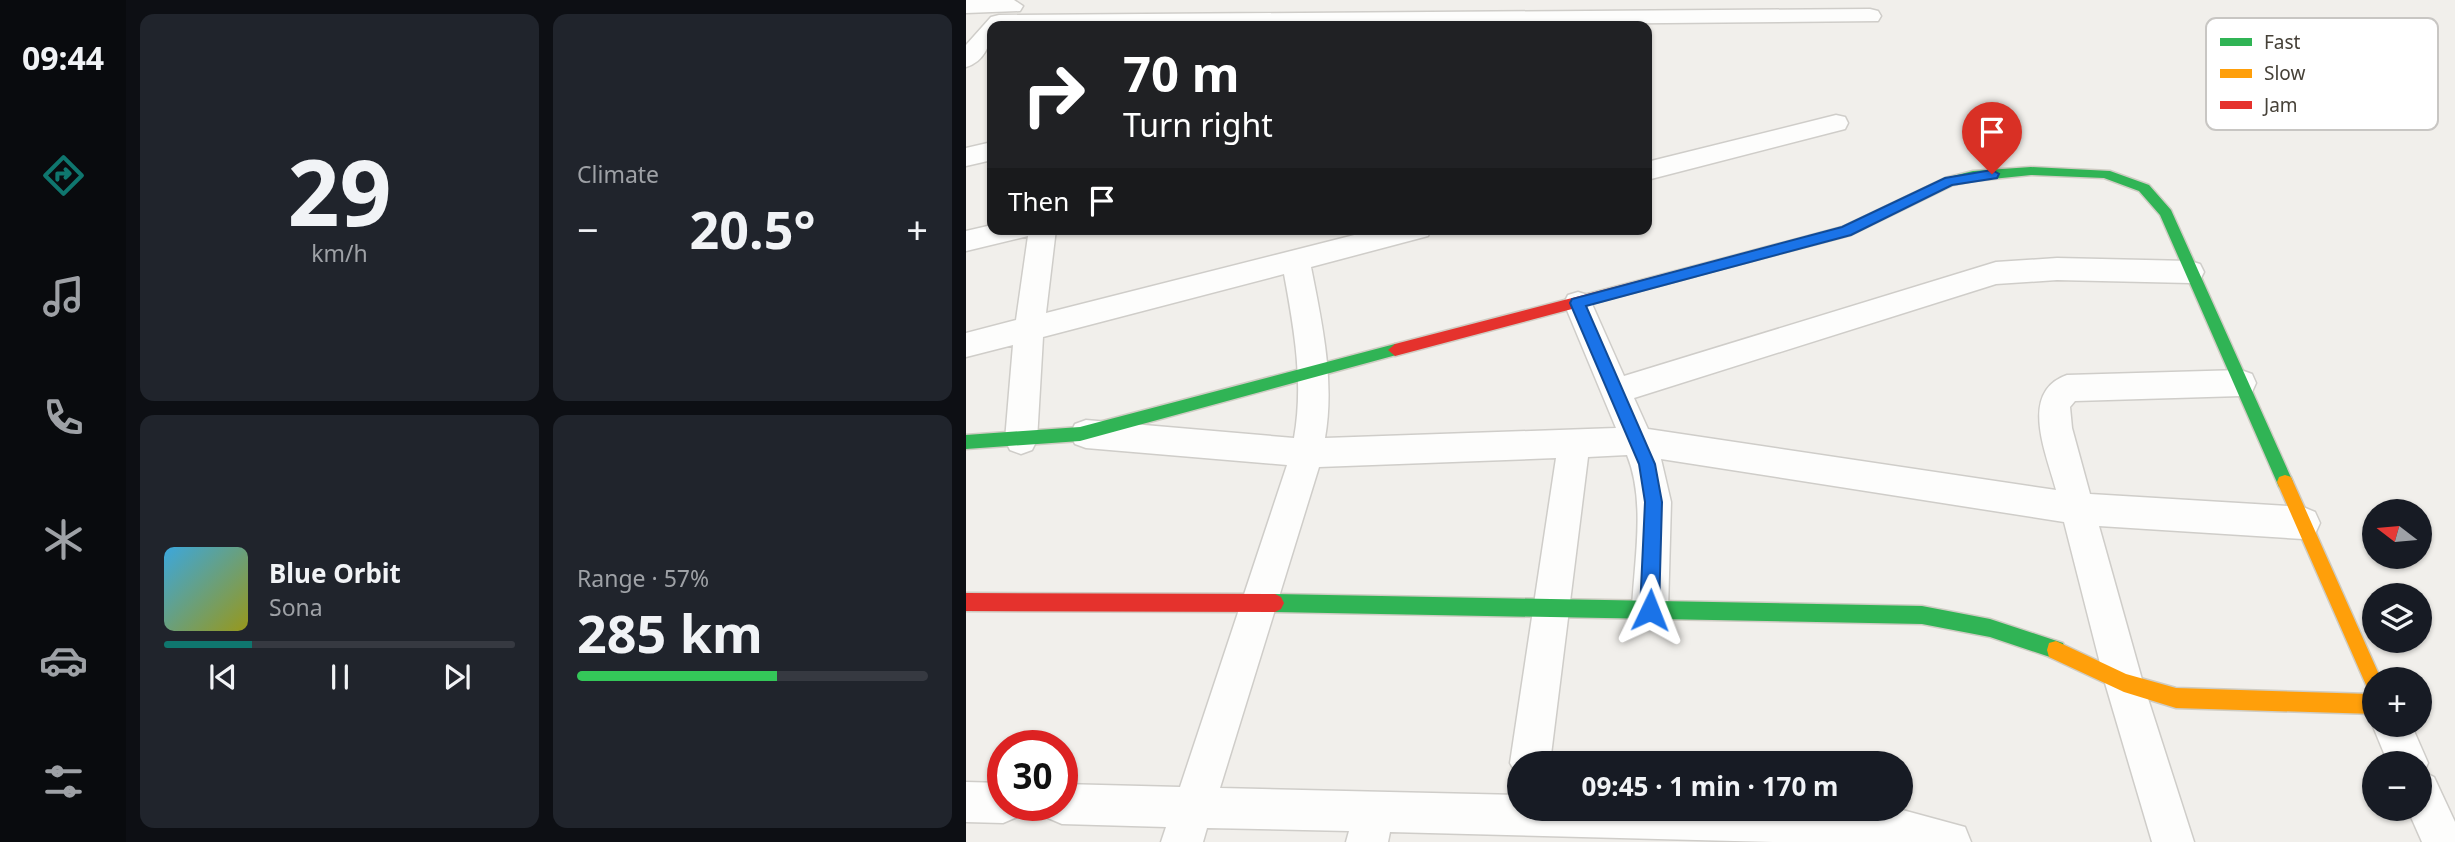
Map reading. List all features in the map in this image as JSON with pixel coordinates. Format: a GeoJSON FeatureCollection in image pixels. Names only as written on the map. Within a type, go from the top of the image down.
{"type":"FeatureCollection","features":[{"type":"Feature","properties":{"kind":"street"},"geometry":{"type":"LineString","coordinates":[[966,6],[1003,17],[1192,21]]}},
{"type":"Feature","properties":{"kind":"street"},"geometry":{"type":"LineString","coordinates":[[1297,21],[1350,10],[1590,15],[1870,16]]}},
{"type":"Feature","properties":{"kind":"street"},"geometry":{"type":"LineString","coordinates":[[966,60],[987,36]]}},
{"type":"Feature","properties":{"kind":"street"},"geometry":{"type":"LineString","coordinates":[[1652,170],[1836,123]]}},
{"type":"Feature","properties":{"kind":"street"},"geometry":{"type":"LineString","coordinates":[[966,157],[987,152]]}},
{"type":"Feature","properties":{"kind":"street"},"geometry":{"type":"LineString","coordinates":[[966,442],[1080,434],[1578,303],[1846,231],[1950,181],[1973,176],[2031,171],[2105,174],[2144,188],[2166,213],[2366,667]]}},
{"type":"Feature","properties":{"kind":"street"},"geometry":{"type":"LineString","coordinates":[[966,242],[995,235]]}},
{"type":"Feature","properties":{"kind":"street"},"geometry":{"type":"LineString","coordinates":[[1021,440],[1029,329],[1042,235]]}},
{"type":"Feature","properties":{"kind":"street"},"geometry":{"type":"LineString","coordinates":[[966,345],[1394,235]]}},
{"type":"Feature","properties":{"kind":"street"},"geometry":{"type":"LineString","coordinates":[[1188,825],[1307,453],[1315,418],[1315,371],[1296,260]]}},
{"type":"Feature","properties":{"kind":"street"},"geometry":{"type":"LineString","coordinates":[[1616,391],[1996,272],[2057,269],[2190,272]]}},
{"type":"Feature","properties":{"kind":"street"},"geometry":{"type":"LineString","coordinates":[[1578,303],[1647,464],[1654,502],[1650,610]]}},
{"type":"Feature","properties":{"kind":"street"},"geometry":{"type":"LineString","coordinates":[[2173,842],[2124,683],[2056,428],[2054,404],[2067,388],[2241,383]]}},
{"type":"Feature","properties":{"kind":"street"},"geometry":{"type":"LineString","coordinates":[[1080,434],[1307,453],[1638,441],[2079,509],[2303,523]]}},
{"type":"Feature","properties":{"kind":"street"},"geometry":{"type":"LineString","coordinates":[[1532,751],[1574,443]]}},
{"type":"Feature","properties":{"kind":"street"},"geometry":{"type":"LineString","coordinates":[[966,602],[1259,603],[1922,615],[1969,621],[2020,635],[2072,656],[2124,683],[2176,698],[2362,704]]}},
{"type":"Feature","properties":{"kind":"street"},"geometry":{"type":"LineString","coordinates":[[966,802],[987,803]]}},
{"type":"Feature","properties":{"kind":"street"},"geometry":{"type":"LineString","coordinates":[[1078,807],[1188,825],[1370,827],[1522,822],[1873,824],[1950,842]]}},
{"type":"Feature","properties":{"kind":"street"},"geometry":{"type":"LineString","coordinates":[[2432,819],[2442,842]]}},
{"type":"Feature","properties":{"kind":"traffic: fast"},"geometry":{"type":"LineString","coordinates":[[1691,272],[1846,231],[1950,181],[1973,176],[2031,171],[2105,174],[2144,188],[2166,213],[2285,482]]}},
{"type":"Feature","properties":{"kind":"traffic: fast"},"geometry":{"type":"LineString","coordinates":[[966,442],[1080,434],[1395,350]]}},
{"type":"Feature","properties":{"kind":"traffic: fast"},"geometry":{"type":"LineString","coordinates":[[1275,603],[1922,615],[1990,628],[2056,650]]}},
{"type":"Feature","properties":{"kind":"traffic: slow"},"geometry":{"type":"LineString","coordinates":[[2285,482],[2366,667]]}},
{"type":"Feature","properties":{"kind":"traffic: slow"},"geometry":{"type":"LineString","coordinates":[[2056,650],[2124,683],[2176,698],[2362,704]]}},
{"type":"Feature","properties":{"kind":"traffic: jam"},"geometry":{"type":"LineString","coordinates":[[1395,350],[1691,272]]}},
{"type":"Feature","properties":{"kind":"traffic: jam"},"geometry":{"type":"LineString","coordinates":[[966,602],[1275,603]]}},
{"type":"Feature","properties":{"kind":"route"},"geometry":{"type":"LineString","coordinates":[[1650,610],[1654,502],[1647,464],[1578,303],[1846,231],[1950,181],[1992,174]]}}]}
